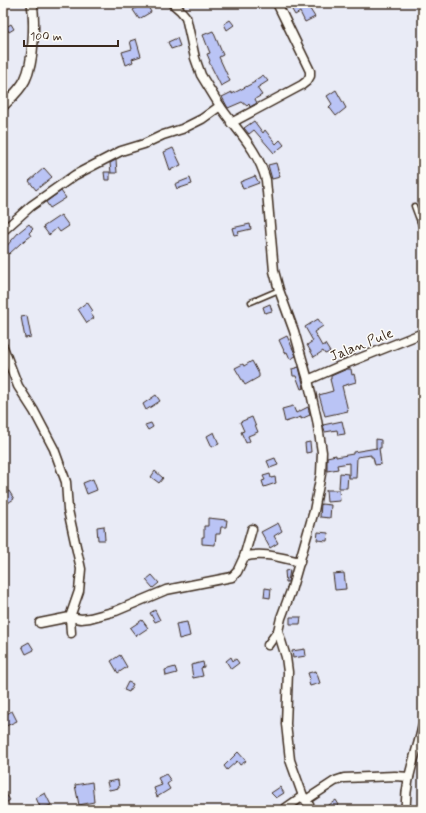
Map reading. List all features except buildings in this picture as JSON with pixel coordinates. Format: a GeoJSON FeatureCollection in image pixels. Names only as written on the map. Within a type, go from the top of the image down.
{"type":"FeatureCollection","features":[{"type":"Feature","properties":{"kind":"street"},"geometry":{"type":"LineString","coordinates":[[3,106],[18,91],[25,80],[29,67],[32,51],[32,3]]}},
{"type":"Feature","properties":{"kind":"street"},"geometry":{"type":"LineString","coordinates":[[172,3],[186,17],[195,58],[201,75],[231,123],[254,151],[263,167],[266,180],[274,271],[279,290],[294,331],[308,380],[322,452],[321,474],[314,511],[300,562],[291,591],[282,612],[278,631],[268,645]]}},
{"type":"Feature","properties":{"kind":"street"},"geometry":{"type":"LineString","coordinates":[[231,123],[302,85],[310,76],[310,71],[277,3]]}},
{"type":"Feature","properties":{"kind":"street"},"geometry":{"type":"LineString","coordinates":[[3,231],[31,206],[75,175],[121,151],[144,144],[188,126],[202,119],[220,106]]}},
{"type":"Feature","properties":{"kind":"street","name":"Jalan Pule"},"geometry":{"type":"LineString","coordinates":[[308,380],[423,333]]}},
{"type":"Feature","properties":{"kind":"street"},"geometry":{"type":"LineString","coordinates":[[3,347],[18,386],[34,411],[54,450],[66,482],[68,510],[81,569],[79,591],[70,617],[71,633]]}},
{"type":"Feature","properties":{"kind":"street"},"geometry":{"type":"LineString","coordinates":[[40,623],[70,617],[80,619],[90,618],[116,611],[166,590],[232,576],[237,572],[244,557],[252,528]]}},
{"type":"Feature","properties":{"kind":"street"},"geometry":{"type":"LineString","coordinates":[[244,557],[255,554],[300,562]]}},
{"type":"Feature","properties":{"kind":"street"},"geometry":{"type":"LineString","coordinates":[[278,631],[287,664],[286,719],[290,760],[304,798],[312,810]]}},
{"type":"Feature","properties":{"kind":"street"},"geometry":{"type":"LineString","coordinates":[[406,810],[406,789],[423,725]]}},
{"type":"Feature","properties":{"kind":"street"},"geometry":{"type":"LineString","coordinates":[[283,810],[335,781],[344,778],[395,776],[409,777]]}},
{"type":"Feature","properties":{"kind":"lane"},"geometry":{"type":"LineString","coordinates":[[414,206],[423,230]]}},
{"type":"Feature","properties":{"kind":"lane"},"geometry":{"type":"LineString","coordinates":[[251,302],[279,290]]}}]}
